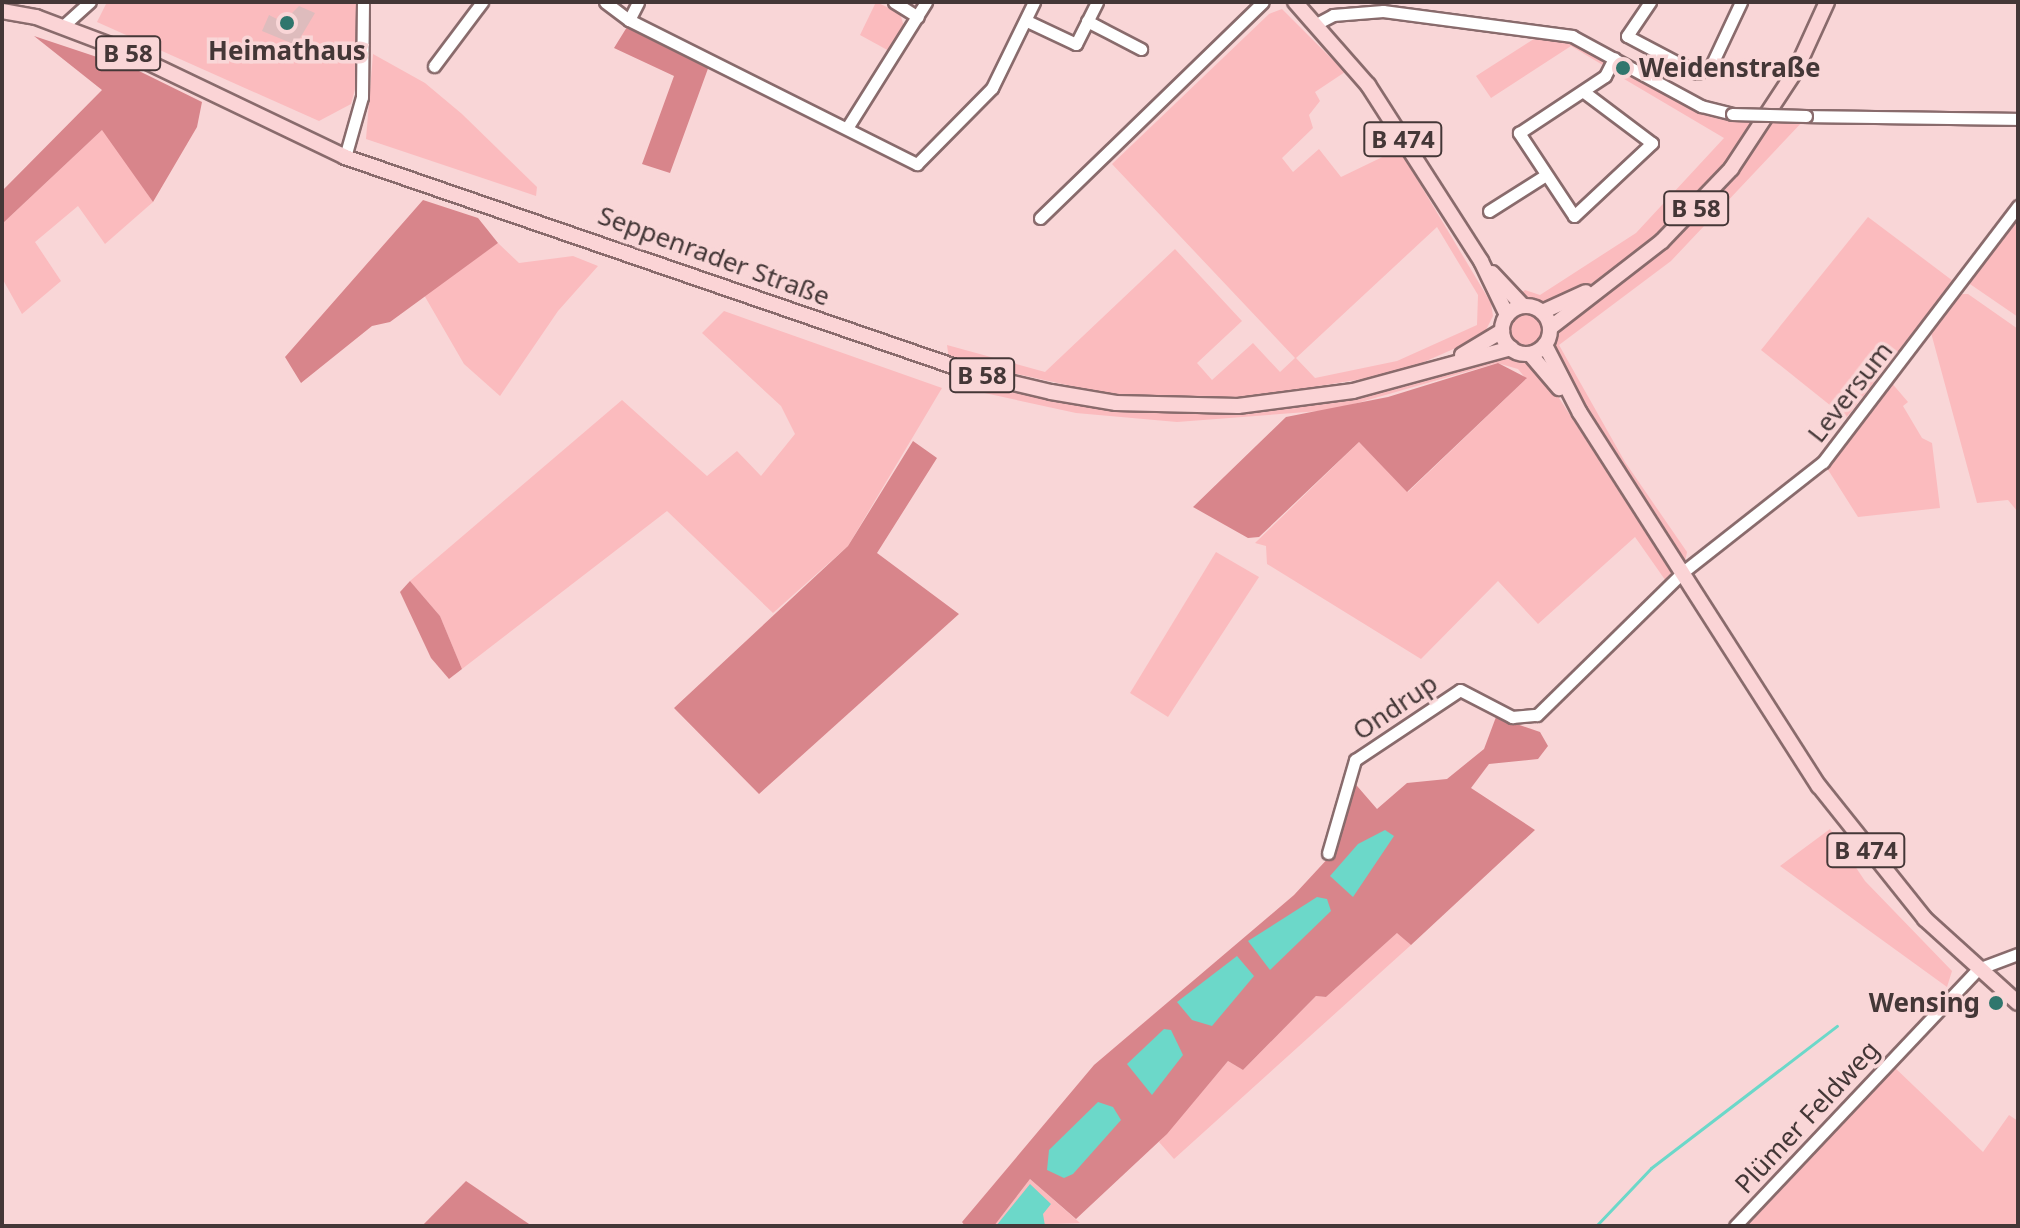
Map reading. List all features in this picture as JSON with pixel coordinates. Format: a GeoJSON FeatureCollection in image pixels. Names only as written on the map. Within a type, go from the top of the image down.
{"type":"FeatureCollection","features":[{"type":"Feature","properties":{"kind":"main road","name":"B 474"},"geometry":{"type":"LineString","coordinates":[[1295,2],[1318,23],[1368,85],[1481,261],[1507,315]]}},
{"type":"Feature","properties":{"kind":"main road","name":"B 58"},"geometry":{"type":"LineString","coordinates":[[1550,328],[1616,278],[1685,219],[1747,148],[1796,70],[1827,2]]}},
{"type":"Feature","properties":{"kind":"main road","name":"Seppenrader Straße"},"geometry":{"type":"LineString","coordinates":[[2,11],[66,22],[345,157],[979,375],[1051,392],[1116,403],[1238,406],[1353,391],[1511,348]]}},
{"type":"Feature","properties":{"kind":"main road","name":"B 474"},"geometry":{"type":"LineString","coordinates":[[1481,261],[1523,306]]}},
{"type":"Feature","properties":{"kind":"main road","name":"B 58"},"geometry":{"type":"LineString","coordinates":[[1542,312],[1616,278]]}},
{"type":"Feature","properties":{"kind":"main road"},"geometry":{"type":"LineString","coordinates":[[1523,306],[1542,312],[1550,328],[1545,345],[1530,354],[1511,348],[1502,331],[1507,315],[1523,306]]}},
{"type":"Feature","properties":{"kind":"main road","name":"Seppenrader Straße"},"geometry":{"type":"LineString","coordinates":[[1437,369],[1502,331]]}},
{"type":"Feature","properties":{"kind":"main road","name":"B 474"},"geometry":{"type":"LineString","coordinates":[[1545,345],[1580,413],[1869,853],[1978,969],[2018,1003]]}},
{"type":"Feature","properties":{"kind":"main road","name":"B 474"},"geometry":{"type":"LineString","coordinates":[[1530,354],[1580,413]]}},
{"type":"Feature","properties":{"kind":"street"},"geometry":{"type":"LineString","coordinates":[[66,22],[90,2]]}},
{"type":"Feature","properties":{"kind":"street"},"geometry":{"type":"LineString","coordinates":[[345,157],[362,97],[363,2]]}},
{"type":"Feature","properties":{"kind":"street"},"geometry":{"type":"LineString","coordinates":[[434,66],[482,2]]}},
{"type":"Feature","properties":{"kind":"street"},"geometry":{"type":"LineString","coordinates":[[605,2],[629,20],[917,164],[992,88],[1034,2]]}},
{"type":"Feature","properties":{"kind":"street"},"geometry":{"type":"LineString","coordinates":[[629,20],[638,2]]}},
{"type":"Feature","properties":{"kind":"street"},"geometry":{"type":"LineString","coordinates":[[894,2],[918,17]]}},
{"type":"Feature","properties":{"kind":"street"},"geometry":{"type":"LineString","coordinates":[[847,128],[926,2]]}},
{"type":"Feature","properties":{"kind":"street"},"geometry":{"type":"LineString","coordinates":[[1027,21],[1076,44],[1097,2]]}},
{"type":"Feature","properties":{"kind":"street"},"geometry":{"type":"LineString","coordinates":[[1040,218],[1263,2]]}},
{"type":"Feature","properties":{"kind":"street"},"geometry":{"type":"LineString","coordinates":[[1650,2],[1627,36],[1704,73],[1742,2]]}},
{"type":"Feature","properties":{"kind":"street"},"geometry":{"type":"LineString","coordinates":[[1318,23],[1333,15],[1412,15],[1572,36],[1701,106],[1732,114],[2018,119]]}},
{"type":"Feature","properties":{"kind":"street"},"geometry":{"type":"LineString","coordinates":[[1087,21],[1141,49]]}},
{"type":"Feature","properties":{"kind":"street"},"geometry":{"type":"LineString","coordinates":[[1584,92],[1652,143],[1574,216],[1519,133],[1605,76],[1614,58]]}},
{"type":"Feature","properties":{"kind":"street"},"geometry":{"type":"LineString","coordinates":[[1489,211],[1546,175]]}},
{"type":"Feature","properties":{"kind":"street","name":"Leversum"},"geometry":{"type":"LineString","coordinates":[[1683,572],[1823,462],[2018,206]]}},
{"type":"Feature","properties":{"kind":"street","name":"Ondrup"},"geometry":{"type":"LineString","coordinates":[[1328,853],[1355,760],[1460,690],[1512,717],[1537,715],[1683,572]]}},
{"type":"Feature","properties":{"kind":"street"},"geometry":{"type":"LineString","coordinates":[[1978,969],[2018,954]]}},
{"type":"Feature","properties":{"kind":"street","name":"Plümer Feldweg"},"geometry":{"type":"LineString","coordinates":[[1735,1226],[1978,969]]}},
{"type":"Feature","properties":{"kind":"shaded area"},"geometry":{"type":"Polygon","coordinates":[[[107,2],[357,2],[357,82],[351,104],[319,121],[97,22],[107,2]]]}},
{"type":"Feature","properties":{"kind":"shaded area"},"geometry":{"type":"Polygon","coordinates":[[[876,2],[900,13],[904,27],[891,52],[860,35],[876,2]]]}},
{"type":"Feature","properties":{"kind":"shaded area"},"geometry":{"type":"Polygon","coordinates":[[[1282,9],[1345,72],[1315,92],[1320,101],[1309,115],[1313,128],[1282,158],[1293,172],[1319,149],[1341,177],[1399,149],[1491,303],[1493,316],[1483,336],[1399,373],[1233,400],[1121,397],[949,359],[947,345],[1045,372],[1175,249],[1242,321],[1197,363],[1212,380],[1253,343],[1280,372],[1295,358],[1112,164],[1269,14],[1282,9]],[[1437,227],[1296,358],[1315,378],[1397,361],[1477,325],[1478,295],[1437,227]]]}},
{"type":"Feature","properties":{"kind":"shaded area"},"geometry":{"type":"Polygon","coordinates":[[[627,27],[710,63],[670,173],[642,164],[674,76],[614,48],[627,27]]]}},
{"type":"Feature","properties":{"kind":"shaded area"},"geometry":{"type":"Polygon","coordinates":[[[1551,35],[1583,45],[1609,62],[1606,67],[1571,46],[1491,98],[1476,76],[1537,37],[1551,35]]]}},
{"type":"Feature","properties":{"kind":"shaded area"},"geometry":{"type":"Polygon","coordinates":[[[34,36],[139,71],[202,102],[197,127],[153,202],[102,130],[2,224],[2,191],[102,90],[34,36]]]}},
{"type":"Feature","properties":{"kind":"shaded area"},"geometry":{"type":"Polygon","coordinates":[[[373,54],[425,83],[462,114],[537,187],[536,196],[366,139],[373,54]]]}},
{"type":"Feature","properties":{"kind":"shaded area"},"geometry":{"type":"Polygon","coordinates":[[[1618,69],[1706,115],[1761,119],[1707,186],[1651,242],[1582,290],[1546,305],[1524,299],[1517,296],[1525,290],[1540,295],[1636,233],[1724,138],[1614,73],[1618,69]]]}},
{"type":"Feature","properties":{"kind":"shaded area"},"geometry":{"type":"Polygon","coordinates":[[[1775,119],[1805,119],[1671,261],[1559,345],[1625,462],[1687,552],[1685,562],[1589,418],[1552,345],[1558,328],[1706,206],[1775,119]]]}},
{"type":"Feature","properties":{"kind":"shaded area"},"geometry":{"type":"Polygon","coordinates":[[[103,129],[153,202],[105,244],[78,206],[35,242],[61,281],[22,314],[2,278],[2,224],[103,129]]]}},
{"type":"Feature","properties":{"kind":"shaded area"},"geometry":{"type":"Polygon","coordinates":[[[423,200],[478,218],[498,243],[390,322],[372,326],[301,383],[285,357],[423,200]]]}},
{"type":"Feature","properties":{"kind":"shaded area"},"geometry":{"type":"Polygon","coordinates":[[[1868,217],[1953,281],[1846,418],[1761,350],[1868,217]]]}},
{"type":"Feature","properties":{"kind":"shaded area"},"geometry":{"type":"Polygon","coordinates":[[[2018,217],[2018,317],[1967,282],[2018,217]]]}},
{"type":"Feature","properties":{"kind":"shaded area"},"geometry":{"type":"Polygon","coordinates":[[[498,243],[519,263],[573,256],[598,266],[558,311],[500,396],[464,364],[424,295],[498,243]]]}},
{"type":"Feature","properties":{"kind":"shaded area"},"geometry":{"type":"Polygon","coordinates":[[[1957,294],[1968,294],[2018,329],[2018,512],[2008,500],[1977,503],[1930,329],[1957,294]]]}},
{"type":"Feature","properties":{"kind":"shaded area"},"geometry":{"type":"Polygon","coordinates":[[[724,311],[942,388],[848,546],[773,613],[667,511],[462,669],[440,616],[410,581],[622,400],[707,476],[737,451],[761,476],[795,434],[781,406],[702,333],[724,311]]]}},
{"type":"Feature","properties":{"kind":"shaded area"},"geometry":{"type":"Polygon","coordinates":[[[1526,313],[1538,318],[1543,330],[1538,342],[1526,347],[1514,342],[1509,330],[1514,318],[1526,313]]]}},
{"type":"Feature","properties":{"kind":"shaded area"},"geometry":{"type":"Polygon","coordinates":[[[1506,354],[1541,370],[1673,575],[1668,584],[1635,537],[1538,624],[1498,581],[1421,659],[1267,564],[1266,546],[1255,543],[1359,442],[1408,492],[1526,379],[1518,369],[1497,363],[1333,410],[1177,422],[1076,413],[980,392],[951,382],[950,371],[1118,408],[1240,412],[1339,399],[1506,354]]]}},
{"type":"Feature","properties":{"kind":"shaded area"},"geometry":{"type":"Polygon","coordinates":[[[1498,363],[1527,378],[1407,492],[1359,442],[1259,537],[1248,538],[1193,507],[1286,417],[1388,397],[1498,363]]]}},
{"type":"Feature","properties":{"kind":"shaded area"},"geometry":{"type":"Polygon","coordinates":[[[1890,381],[1908,402],[1903,406],[1922,438],[1932,443],[1940,508],[1858,517],[1825,465],[1890,381]]]}},
{"type":"Feature","properties":{"kind":"shaded area"},"geometry":{"type":"Polygon","coordinates":[[[913,441],[937,458],[877,553],[959,614],[759,794],[674,708],[848,546],[913,441]]]}},
{"type":"Feature","properties":{"kind":"shaded area"},"geometry":{"type":"Polygon","coordinates":[[[1216,552],[1259,577],[1168,717],[1130,693],[1216,552]]]}},
{"type":"Feature","properties":{"kind":"shaded area"},"geometry":{"type":"Polygon","coordinates":[[[410,581],[440,616],[462,669],[449,679],[431,658],[400,592],[410,581]]]}},
{"type":"Feature","properties":{"kind":"shaded area"},"geometry":{"type":"Polygon","coordinates":[[[1496,717],[1540,732],[1548,746],[1538,759],[1489,764],[1471,788],[1535,830],[1411,945],[1397,933],[1326,997],[1316,996],[1243,1070],[1228,1061],[1167,1134],[1076,1219],[1030,1179],[994,1226],[965,1226],[962,1222],[1094,1065],[1294,895],[1331,855],[1351,779],[1377,809],[1407,783],[1447,779],[1484,749],[1496,717]]]}},
{"type":"Feature","properties":{"kind":"shaded area"},"geometry":{"type":"Polygon","coordinates":[[[1830,829],[1865,881],[1952,971],[1947,987],[1780,866],[1830,829]]]}},
{"type":"Feature","properties":{"kind":"shaded area"},"geometry":{"type":"Polygon","coordinates":[[[1398,932],[1411,945],[1174,1159],[1159,1142],[1228,1061],[1243,1070],[1316,996],[1326,997],[1398,932]]]}},
{"type":"Feature","properties":{"kind":"shaded area"},"geometry":{"type":"Polygon","coordinates":[[[1892,1065],[1983,1152],[2009,1115],[2018,1121],[2018,1226],[1742,1226],[1892,1065]]]}},
{"type":"Feature","properties":{"kind":"shaded area"},"geometry":{"type":"Polygon","coordinates":[[[1030,1179],[1080,1223],[994,1226],[1030,1179]]]}},
{"type":"Feature","properties":{"kind":"shaded area"},"geometry":{"type":"Polygon","coordinates":[[[466,1181],[532,1226],[422,1226],[466,1181]]]}},
{"type":"Feature","properties":{"kind":"water"},"geometry":{"type":"Polygon","coordinates":[[[1385,830],[1394,836],[1353,897],[1330,876],[1358,844],[1385,830]]]}},
{"type":"Feature","properties":{"kind":"water"},"geometry":{"type":"Polygon","coordinates":[[[1317,897],[1327,899],[1331,911],[1270,970],[1248,941],[1317,897]]]}},
{"type":"Feature","properties":{"kind":"water"},"geometry":{"type":"Polygon","coordinates":[[[1237,956],[1254,976],[1212,1026],[1192,1020],[1177,1002],[1237,956]]]}},
{"type":"Feature","properties":{"kind":"water"},"geometry":{"type":"Polygon","coordinates":[[[1164,1029],[1171,1030],[1183,1055],[1152,1095],[1127,1064],[1164,1029]]]}},
{"type":"Feature","properties":{"kind":"water"},"geometry":{"type":"Polygon","coordinates":[[[1098,1102],[1113,1107],[1121,1120],[1073,1174],[1064,1178],[1047,1170],[1049,1150],[1098,1102]]]}},
{"type":"Feature","properties":{"kind":"water"},"geometry":{"type":"Polygon","coordinates":[[[1030,1184],[1051,1204],[1043,1214],[1045,1226],[996,1226],[1030,1184]]]}},
{"type":"Feature","properties":{"kind":"building","name":"Heimathaus"},"geometry":{"type":"Polygon","coordinates":[[[299,6],[315,13],[296,45],[262,31],[269,15],[283,22],[299,6]]]}},
{"type":"Feature","properties":{"kind":"waterway"},"geometry":{"type":"LineString","coordinates":[[1596,1226],[1651,1168],[1837,1026]]}},
{"type":"Feature","properties":{"kind":"place","name":"Heimathaus"},"geometry":{"type":"Point","coordinates":[287,23]}},
{"type":"Feature","properties":{"kind":"place","name":"Weidenstraße"},"geometry":{"type":"Point","coordinates":[1623,68]}},
{"type":"Feature","properties":{"kind":"place","name":"Wensing"},"geometry":{"type":"Point","coordinates":[1996,1003]}}]}
